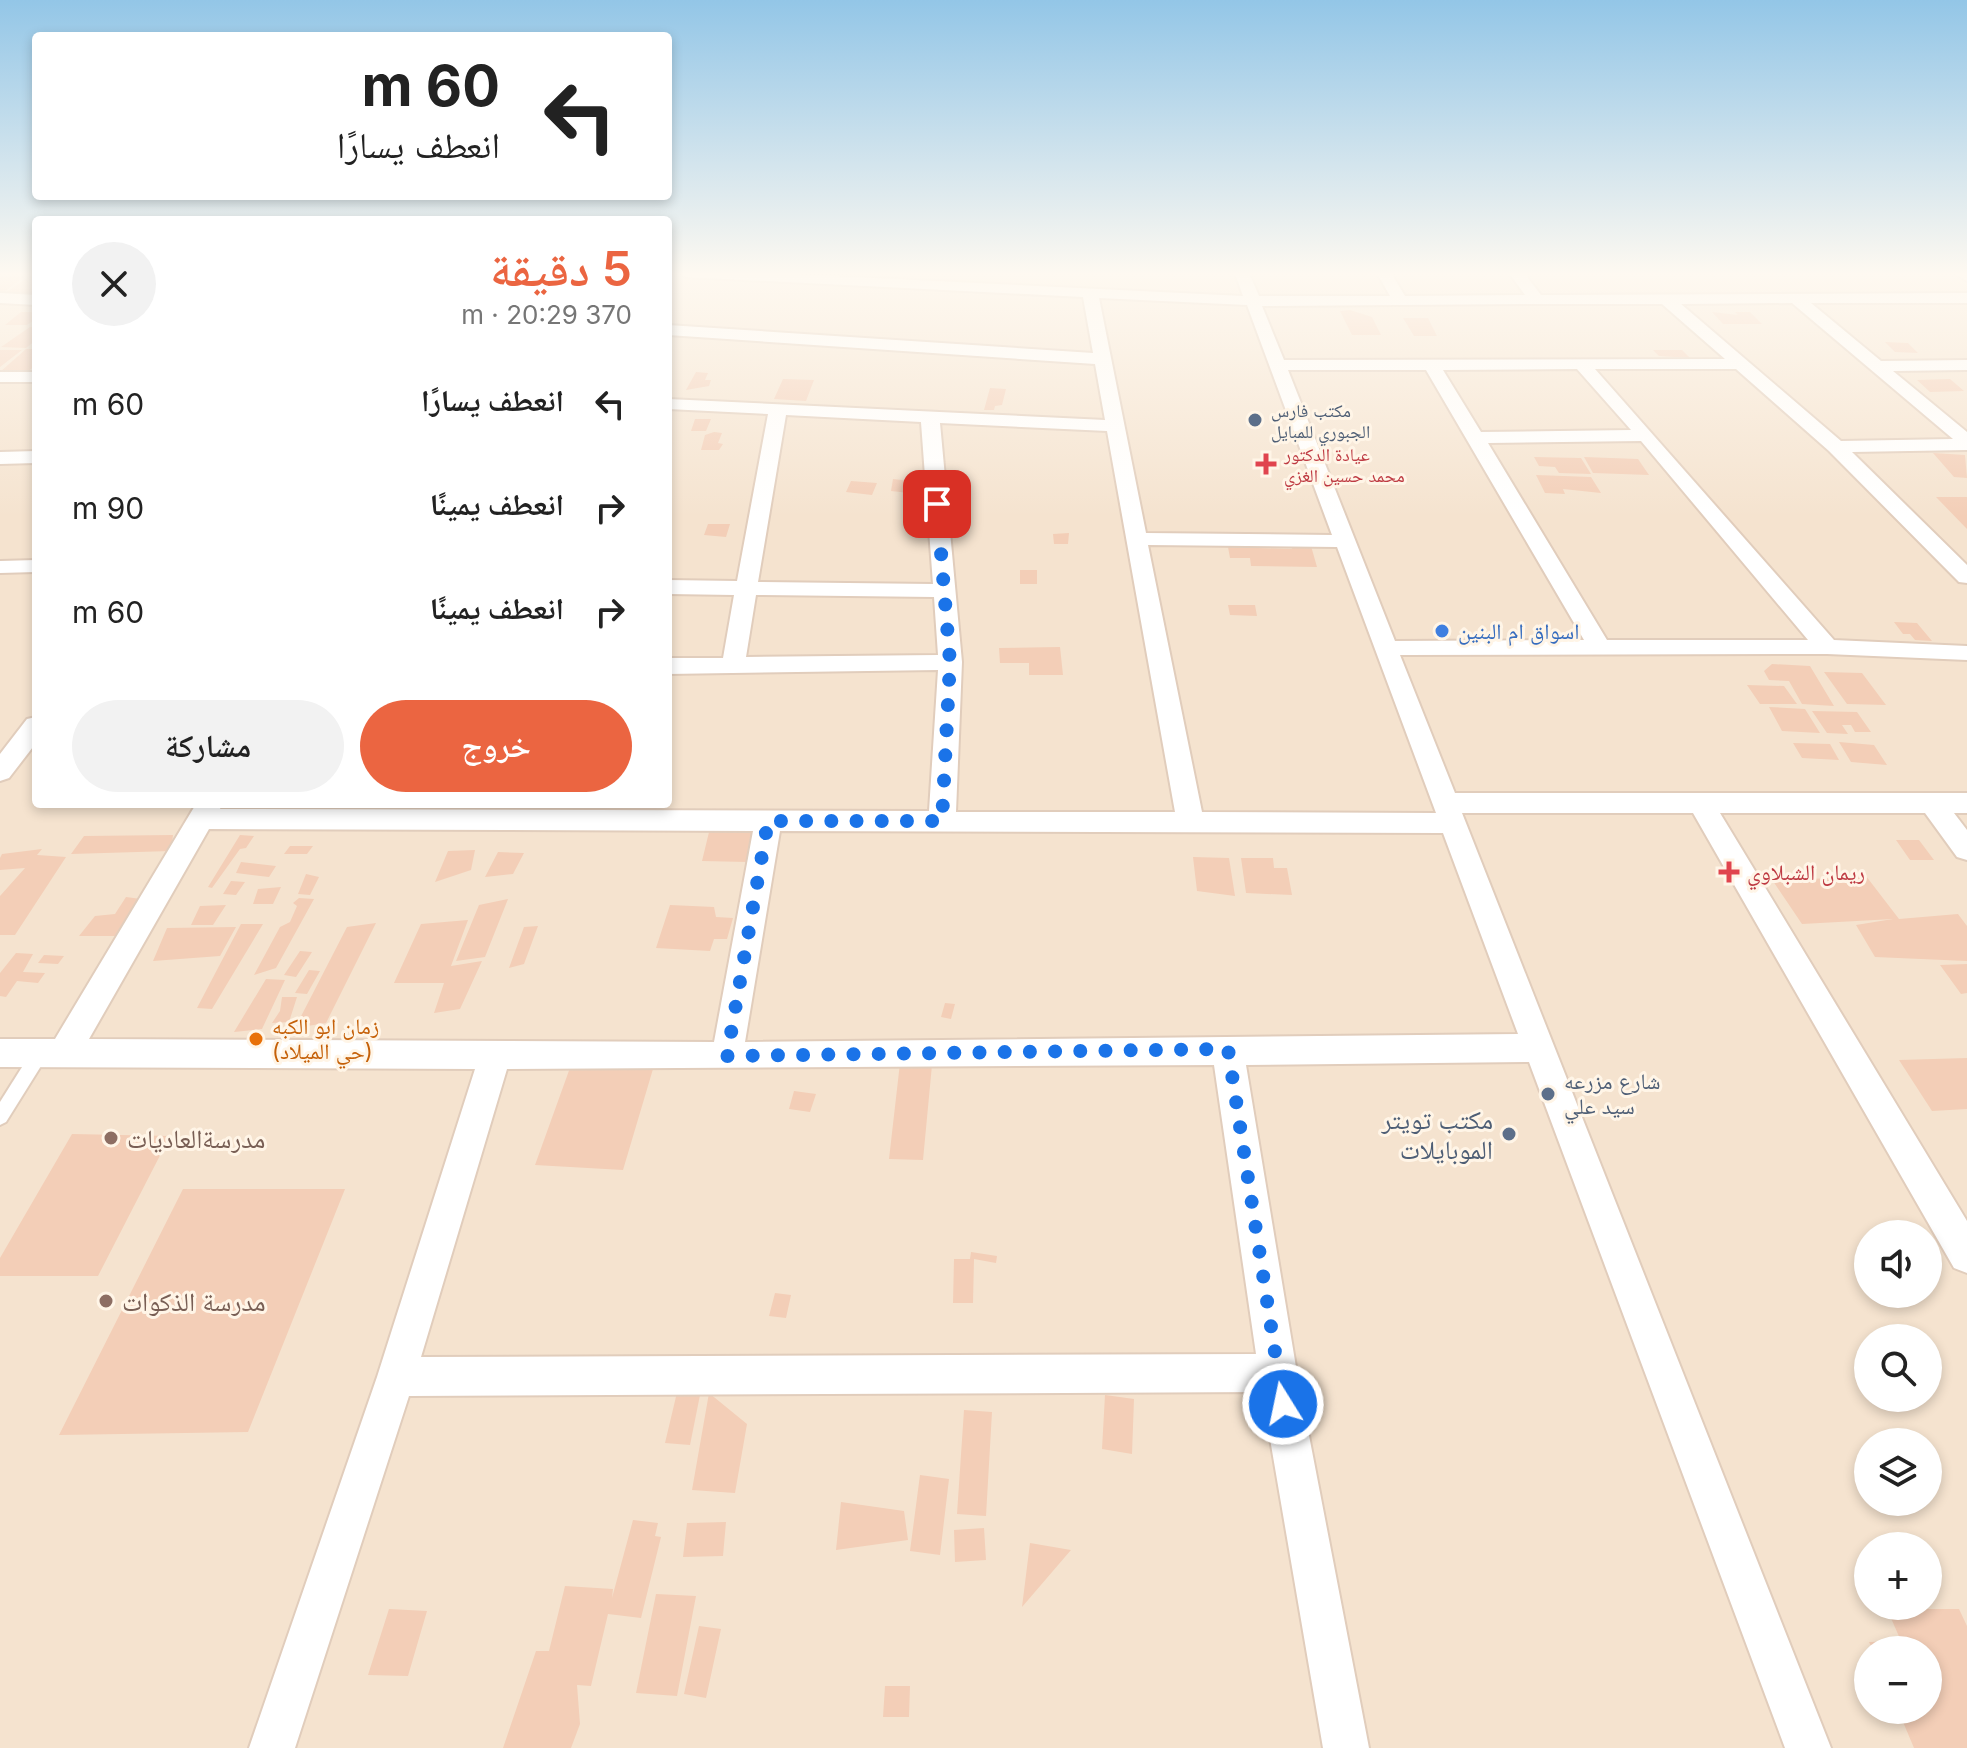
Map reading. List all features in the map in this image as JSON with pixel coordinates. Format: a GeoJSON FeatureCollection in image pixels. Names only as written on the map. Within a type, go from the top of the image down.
{"type":"FeatureCollection","features":[{"type":"Feature","properties":{"kind":"street"},"geometry":{"type":"LineString","coordinates":[[1037,355],[1103,359]]}},
{"type":"Feature","properties":{"kind":"street"},"geometry":{"type":"LineString","coordinates":[[1102,355],[1190,822]]}},
{"type":"Feature","properties":{"kind":"street"},"geometry":{"type":"LineString","coordinates":[[1275,355],[1808,1748]]}},
{"type":"Feature","properties":{"kind":"street"},"geometry":{"type":"LineString","coordinates":[[1728,355],[1836,447],[1967,577]]}},
{"type":"Feature","properties":{"kind":"street"},"geometry":{"type":"LineString","coordinates":[[1862,355],[1967,443]]}},
{"type":"Feature","properties":{"kind":"street"},"geometry":{"type":"LineString","coordinates":[[1581,364],[1646,435],[1827,647]]}},
{"type":"Feature","properties":{"kind":"street"},"geometry":{"type":"LineString","coordinates":[[1279,365],[1738,364]]}},
{"type":"Feature","properties":{"kind":"street"},"geometry":{"type":"LineString","coordinates":[[1432,365],[1601,650]]}},
{"type":"Feature","properties":{"kind":"street"},"geometry":{"type":"LineString","coordinates":[[1876,366],[1967,365]]}},
{"type":"Feature","properties":{"kind":"street"},"geometry":{"type":"LineString","coordinates":[[0,377],[32,377]]}},
{"type":"Feature","properties":{"kind":"street"},"geometry":{"type":"LineString","coordinates":[[672,404],[1115,426]]}},
{"type":"Feature","properties":{"kind":"street"},"geometry":{"type":"LineString","coordinates":[[733,665],[778,409]]}},
{"type":"Feature","properties":{"kind":"street"},"geometry":{"type":"LineString","coordinates":[[930,417],[950,662],[942,821]]}},
{"type":"Feature","properties":{"kind":"street"},"geometry":{"type":"LineString","coordinates":[[1475,438],[1646,435]]}},
{"type":"Feature","properties":{"kind":"street"},"geometry":{"type":"LineString","coordinates":[[1836,447],[1967,443]]}},
{"type":"Feature","properties":{"kind":"street"},"geometry":{"type":"LineString","coordinates":[[0,458],[32,457]]}},
{"type":"Feature","properties":{"kind":"street"},"geometry":{"type":"LineString","coordinates":[[1137,539],[1346,541]]}},
{"type":"Feature","properties":{"kind":"street"},"geometry":{"type":"LineString","coordinates":[[0,567],[32,566]]}},
{"type":"Feature","properties":{"kind":"street"},"geometry":{"type":"LineString","coordinates":[[672,587],[944,591]]}},
{"type":"Feature","properties":{"kind":"street"},"geometry":{"type":"LineString","coordinates":[[1387,648],[1601,650],[1827,647],[1967,653]]}},
{"type":"Feature","properties":{"kind":"street"},"geometry":{"type":"LineString","coordinates":[[672,666],[950,662]]}},
{"type":"Feature","properties":{"kind":"street"},"geometry":{"type":"LineString","coordinates":[[0,772],[32,730]]}},
{"type":"Feature","properties":{"kind":"street"},"geometry":{"type":"LineString","coordinates":[[1701,803],[1967,1255]]}},
{"type":"Feature","properties":{"kind":"street"},"geometry":{"type":"LineString","coordinates":[[52,1053],[205,812],[768,821],[1190,822],[1701,803],[1967,803]]}},
{"type":"Feature","properties":{"kind":"street"},"geometry":{"type":"LineString","coordinates":[[1932,803],[1967,850]]}},
{"type":"Feature","properties":{"kind":"street"},"geometry":{"type":"LineString","coordinates":[[727,1056],[768,821]]}},
{"type":"Feature","properties":{"kind":"street"},"geometry":{"type":"LineString","coordinates":[[0,1053],[727,1056],[1540,1048]]}},
{"type":"Feature","properties":{"kind":"street"},"geometry":{"type":"LineString","coordinates":[[1228,1049],[1278,1373],[1346,1748]]}},
{"type":"Feature","properties":{"kind":"street"},"geometry":{"type":"LineString","coordinates":[[272,1748],[396,1377],[495,1056]]}},
{"type":"Feature","properties":{"kind":"street"},"geometry":{"type":"LineString","coordinates":[[396,1377],[1278,1373]]}},
{"type":"Feature","properties":{"kind":"lane"},"geometry":{"type":"LineString","coordinates":[[0,1117],[52,1053]]}},
{"type":"Feature","properties":{"kind":"shaded area"},"geometry":{"type":"Polygon","coordinates":[[[0,355],[32,355],[32,808],[672,808],[672,355],[1967,355],[1967,1748],[0,1748],[0,355]]]}},
{"type":"Feature","properties":{"kind":"building"},"geometry":{"type":"Polygon","coordinates":[[[0,355],[16,355],[0,367],[0,355]]]}},
{"type":"Feature","properties":{"kind":"building"},"geometry":{"type":"Polygon","coordinates":[[[20,355],[32,355],[32,368],[26,373],[0,372],[20,355]]]}},
{"type":"Feature","properties":{"kind":"building"},"geometry":{"type":"Polygon","coordinates":[[[1687,355],[1690,358],[1659,356],[1687,355]]]}},
{"type":"Feature","properties":{"kind":"building"},"geometry":{"type":"Polygon","coordinates":[[[696,372],[708,373],[705,380],[711,380],[709,386],[686,390],[696,372]]]}},
{"type":"Feature","properties":{"kind":"building"},"geometry":{"type":"Polygon","coordinates":[[[783,379],[814,380],[806,401],[774,399],[783,379]]]}},
{"type":"Feature","properties":{"kind":"building"},"geometry":{"type":"Polygon","coordinates":[[[1950,379],[1964,391],[1930,392],[1917,380],[1950,379]]]}},
{"type":"Feature","properties":{"kind":"building"},"geometry":{"type":"Polygon","coordinates":[[[990,388],[1006,389],[1002,405],[995,406],[994,410],[984,410],[990,388]]]}},
{"type":"Feature","properties":{"kind":"building"},"geometry":{"type":"Polygon","coordinates":[[[695,419],[711,419],[706,431],[691,431],[695,419]]]}},
{"type":"Feature","properties":{"kind":"building"},"geometry":{"type":"Polygon","coordinates":[[[722,433],[718,443],[723,444],[719,450],[701,450],[705,435],[722,433]]]}},
{"type":"Feature","properties":{"kind":"building"},"geometry":{"type":"Polygon","coordinates":[[[1933,453],[1965,455],[1967,478],[1954,477],[1933,453]]]}},
{"type":"Feature","properties":{"kind":"building"},"geometry":{"type":"Polygon","coordinates":[[[1534,457],[1581,458],[1591,474],[1559,473],[1555,467],[1539,466],[1534,457]]]}},
{"type":"Feature","properties":{"kind":"building"},"geometry":{"type":"Polygon","coordinates":[[[1584,457],[1638,459],[1649,475],[1593,473],[1584,457]]]}},
{"type":"Feature","properties":{"kind":"building"},"geometry":{"type":"Polygon","coordinates":[[[1536,475],[1591,477],[1601,493],[1563,489],[1565,494],[1545,493],[1536,475]]]}},
{"type":"Feature","properties":{"kind":"building"},"geometry":{"type":"Polygon","coordinates":[[[893,479],[911,481],[909,493],[891,491],[893,479]]]}},
{"type":"Feature","properties":{"kind":"building"},"geometry":{"type":"Polygon","coordinates":[[[851,481],[877,483],[872,495],[846,492],[851,481]]]}},
{"type":"Feature","properties":{"kind":"building"},"geometry":{"type":"Polygon","coordinates":[[[1936,497],[1967,497],[1967,529],[1936,497]]]}},
{"type":"Feature","properties":{"kind":"building"},"geometry":{"type":"Polygon","coordinates":[[[708,524],[730,524],[726,537],[704,535],[708,524]]]}},
{"type":"Feature","properties":{"kind":"building"},"geometry":{"type":"Polygon","coordinates":[[[1069,533],[1068,544],[1054,544],[1053,534],[1069,533]]]}},
{"type":"Feature","properties":{"kind":"building"},"geometry":{"type":"Polygon","coordinates":[[[1291,545],[1311,546],[1317,567],[1251,566],[1250,558],[1230,558],[1228,547],[1292,549],[1291,545]]]}},
{"type":"Feature","properties":{"kind":"building"},"geometry":{"type":"Polygon","coordinates":[[[1020,570],[1037,570],[1037,584],[1020,584],[1020,570]]]}},
{"type":"Feature","properties":{"kind":"building"},"geometry":{"type":"Polygon","coordinates":[[[1228,605],[1255,605],[1257,616],[1230,615],[1228,605]]]}},
{"type":"Feature","properties":{"kind":"building"},"geometry":{"type":"Polygon","coordinates":[[[1894,622],[1917,623],[1932,641],[1915,640],[1910,634],[1903,634],[1894,622]]]}},
{"type":"Feature","properties":{"kind":"building"},"geometry":{"type":"Polygon","coordinates":[[[1060,647],[1063,675],[1029,675],[1029,663],[1000,663],[999,648],[1060,647]]]}},
{"type":"Feature","properties":{"kind":"building"},"geometry":{"type":"Polygon","coordinates":[[[1772,664],[1810,666],[1834,706],[1802,704],[1789,681],[1769,680],[1764,671],[1772,664]]]}},
{"type":"Feature","properties":{"kind":"building"},"geometry":{"type":"Polygon","coordinates":[[[1824,672],[1862,673],[1886,705],[1847,704],[1824,672]]]}},
{"type":"Feature","properties":{"kind":"building"},"geometry":{"type":"Polygon","coordinates":[[[1747,685],[1784,686],[1797,704],[1760,704],[1747,685]]]}},
{"type":"Feature","properties":{"kind":"building"},"geometry":{"type":"Polygon","coordinates":[[[1769,707],[1805,709],[1820,733],[1782,731],[1769,707]]]}},
{"type":"Feature","properties":{"kind":"building"},"geometry":{"type":"Polygon","coordinates":[[[1812,711],[1857,712],[1871,732],[1855,732],[1851,725],[1842,725],[1848,734],[1827,733],[1812,711]]]}},
{"type":"Feature","properties":{"kind":"building"},"geometry":{"type":"Polygon","coordinates":[[[1839,742],[1874,745],[1887,765],[1851,762],[1839,742]]]}},
{"type":"Feature","properties":{"kind":"building"},"geometry":{"type":"Polygon","coordinates":[[[1793,743],[1830,744],[1839,760],[1802,758],[1793,743]]]}},
{"type":"Feature","properties":{"kind":"building"},"geometry":{"type":"Polygon","coordinates":[[[559,808],[593,808],[591,812],[559,808]]]}},
{"type":"Feature","properties":{"kind":"building"},"geometry":{"type":"Polygon","coordinates":[[[710,828],[755,829],[748,862],[702,861],[710,828]]]}},
{"type":"Feature","properties":{"kind":"building"},"geometry":{"type":"Polygon","coordinates":[[[173,835],[171,851],[71,854],[84,836],[173,835]]]}},
{"type":"Feature","properties":{"kind":"building"},"geometry":{"type":"Polygon","coordinates":[[[240,835],[254,836],[246,848],[240,849],[212,888],[208,887],[240,835]]]}},
{"type":"Feature","properties":{"kind":"building"},"geometry":{"type":"Polygon","coordinates":[[[1896,840],[1919,840],[1934,860],[1910,860],[1896,840]]]}},
{"type":"Feature","properties":{"kind":"building"},"geometry":{"type":"Polygon","coordinates":[[[290,846],[313,846],[307,854],[284,854],[290,846]]]}},
{"type":"Feature","properties":{"kind":"building"},"geometry":{"type":"Polygon","coordinates":[[[42,849],[37,855],[66,857],[15,935],[0,935],[0,896],[25,868],[0,870],[0,858],[2,854],[42,849]]]}},
{"type":"Feature","properties":{"kind":"building"},"geometry":{"type":"Polygon","coordinates":[[[475,850],[471,870],[435,882],[448,851],[475,850]]]}},
{"type":"Feature","properties":{"kind":"building"},"geometry":{"type":"Polygon","coordinates":[[[498,852],[524,853],[513,874],[485,877],[498,852]]]}},
{"type":"Feature","properties":{"kind":"building"},"geometry":{"type":"Polygon","coordinates":[[[1193,857],[1229,858],[1235,896],[1197,891],[1193,857]]]}},
{"type":"Feature","properties":{"kind":"building"},"geometry":{"type":"Polygon","coordinates":[[[1241,858],[1273,858],[1274,868],[1287,868],[1292,895],[1246,893],[1241,858]]]}},
{"type":"Feature","properties":{"kind":"building"},"geometry":{"type":"Polygon","coordinates":[[[241,862],[276,866],[269,877],[236,873],[241,862]]]}},
{"type":"Feature","properties":{"kind":"building"},"geometry":{"type":"Polygon","coordinates":[[[306,874],[319,877],[310,895],[298,894],[306,874]]]}},
{"type":"Feature","properties":{"kind":"building"},"geometry":{"type":"Polygon","coordinates":[[[1866,876],[1899,919],[1958,914],[1967,926],[1967,961],[1875,957],[1856,925],[1893,919],[1802,924],[1773,881],[1866,876]]]}},
{"type":"Feature","properties":{"kind":"building"},"geometry":{"type":"Polygon","coordinates":[[[231,881],[245,882],[236,895],[223,894],[231,881]]]}},
{"type":"Feature","properties":{"kind":"building"},"geometry":{"type":"Polygon","coordinates":[[[281,887],[273,904],[253,904],[258,889],[281,887]]]}},
{"type":"Feature","properties":{"kind":"building"},"geometry":{"type":"Polygon","coordinates":[[[126,897],[141,899],[115,936],[79,936],[95,916],[115,914],[126,897]]]}},
{"type":"Feature","properties":{"kind":"building"},"geometry":{"type":"Polygon","coordinates":[[[299,898],[314,899],[276,968],[254,975],[280,927],[290,922],[297,906],[293,903],[299,898]]]}},
{"type":"Feature","properties":{"kind":"building"},"geometry":{"type":"Polygon","coordinates":[[[508,899],[485,957],[456,961],[479,905],[508,899]]]}},
{"type":"Feature","properties":{"kind":"building"},"geometry":{"type":"Polygon","coordinates":[[[226,905],[213,925],[191,925],[200,906],[226,905]]]}},
{"type":"Feature","properties":{"kind":"building"},"geometry":{"type":"Polygon","coordinates":[[[670,905],[714,907],[716,917],[733,918],[727,939],[714,939],[710,951],[656,948],[670,905]]]}},
{"type":"Feature","properties":{"kind":"building"},"geometry":{"type":"Polygon","coordinates":[[[468,920],[451,966],[482,961],[460,1009],[434,1013],[444,983],[394,983],[421,924],[468,920]]]}},
{"type":"Feature","properties":{"kind":"building"},"geometry":{"type":"Polygon","coordinates":[[[376,923],[326,1023],[295,1028],[347,927],[376,923]]]}},
{"type":"Feature","properties":{"kind":"building"},"geometry":{"type":"Polygon","coordinates":[[[241,924],[263,924],[212,1009],[197,1008],[241,924]]]}},
{"type":"Feature","properties":{"kind":"building"},"geometry":{"type":"Polygon","coordinates":[[[538,926],[524,964],[509,968],[524,927],[538,926]]]}},
{"type":"Feature","properties":{"kind":"building"},"geometry":{"type":"Polygon","coordinates":[[[236,927],[220,956],[153,961],[167,928],[236,927]]]}},
{"type":"Feature","properties":{"kind":"building"},"geometry":{"type":"Polygon","coordinates":[[[300,951],[312,952],[296,977],[284,975],[300,951]]]}},
{"type":"Feature","properties":{"kind":"building"},"geometry":{"type":"Polygon","coordinates":[[[16,953],[33,954],[23,972],[45,973],[38,983],[17,981],[6,997],[0,996],[0,973],[16,953]]]}},
{"type":"Feature","properties":{"kind":"building"},"geometry":{"type":"Polygon","coordinates":[[[44,955],[64,956],[58,964],[38,963],[44,955]]]}},
{"type":"Feature","properties":{"kind":"building"},"geometry":{"type":"Polygon","coordinates":[[[1967,964],[1967,993],[1961,994],[1940,965],[1967,964]]]}},
{"type":"Feature","properties":{"kind":"building"},"geometry":{"type":"Polygon","coordinates":[[[309,970],[320,971],[307,994],[295,993],[309,970]]]}},
{"type":"Feature","properties":{"kind":"building"},"geometry":{"type":"Polygon","coordinates":[[[266,979],[285,980],[262,1029],[234,1032],[266,979]]]}},
{"type":"Feature","properties":{"kind":"building"},"geometry":{"type":"Polygon","coordinates":[[[282,997],[297,997],[289,1022],[272,1023],[280,1011],[282,997]]]}},
{"type":"Feature","properties":{"kind":"building"},"geometry":{"type":"Polygon","coordinates":[[[945,1003],[955,1004],[951,1019],[941,1017],[945,1003]]]}},
{"type":"Feature","properties":{"kind":"building"},"geometry":{"type":"Polygon","coordinates":[[[1967,1058],[1967,1109],[1932,1111],[1899,1060],[1967,1058]]]}},
{"type":"Feature","properties":{"kind":"building"},"geometry":{"type":"Polygon","coordinates":[[[900,1063],[932,1065],[923,1160],[889,1159],[900,1063]]]}},
{"type":"Feature","properties":{"kind":"building"},"geometry":{"type":"Polygon","coordinates":[[[571,1065],[653,1069],[623,1170],[535,1165],[571,1065]]]}},
{"type":"Feature","properties":{"kind":"building"},"geometry":{"type":"Polygon","coordinates":[[[794,1091],[816,1094],[810,1112],[789,1109],[794,1091]]]}},
{"type":"Feature","properties":{"kind":"building"},"geometry":{"type":"Polygon","coordinates":[[[72,1134],[170,1136],[98,1276],[0,1276],[0,1258],[72,1134]]]}},
{"type":"Feature","properties":{"kind":"building"},"geometry":{"type":"Polygon","coordinates":[[[183,1189],[345,1189],[248,1432],[59,1435],[183,1189]]]}},
{"type":"Feature","properties":{"kind":"building"},"geometry":{"type":"Polygon","coordinates":[[[971,1252],[997,1256],[996,1263],[974,1259],[973,1303],[953,1303],[954,1259],[970,1259],[971,1252]]]}},
{"type":"Feature","properties":{"kind":"building"},"geometry":{"type":"Polygon","coordinates":[[[775,1293],[791,1295],[786,1318],[769,1316],[775,1293]]]}},
{"type":"Feature","properties":{"kind":"building"},"geometry":{"type":"Polygon","coordinates":[[[679,1384],[702,1385],[690,1445],[665,1443],[679,1384]]]}},
{"type":"Feature","properties":{"kind":"building"},"geometry":{"type":"Polygon","coordinates":[[[709,1393],[747,1424],[735,1493],[692,1490],[709,1393]]]}},
{"type":"Feature","properties":{"kind":"building"},"geometry":{"type":"Polygon","coordinates":[[[1105,1395],[1134,1399],[1132,1454],[1102,1449],[1105,1395]]]}},
{"type":"Feature","properties":{"kind":"building"},"geometry":{"type":"Polygon","coordinates":[[[964,1410],[992,1412],[986,1516],[957,1514],[964,1410]]]}},
{"type":"Feature","properties":{"kind":"building"},"geometry":{"type":"Polygon","coordinates":[[[920,1475],[949,1479],[940,1555],[910,1551],[920,1475]]]}},
{"type":"Feature","properties":{"kind":"building"},"geometry":{"type":"Polygon","coordinates":[[[841,1502],[904,1511],[908,1540],[836,1550],[841,1502]]]}},
{"type":"Feature","properties":{"kind":"building"},"geometry":{"type":"Polygon","coordinates":[[[633,1520],[658,1523],[655,1536],[661,1537],[641,1618],[608,1614],[591,1686],[577,1685],[580,1724],[571,1748],[503,1748],[536,1651],[549,1651],[565,1586],[613,1589],[612,1598],[633,1520]]]}},
{"type":"Feature","properties":{"kind":"building"},"geometry":{"type":"Polygon","coordinates":[[[726,1522],[723,1556],[683,1557],[687,1523],[726,1522]]]}},
{"type":"Feature","properties":{"kind":"building"},"geometry":{"type":"Polygon","coordinates":[[[984,1528],[986,1560],[955,1562],[954,1530],[984,1528]]]}},
{"type":"Feature","properties":{"kind":"building"},"geometry":{"type":"Polygon","coordinates":[[[1030,1543],[1071,1550],[1022,1607],[1030,1543]]]}},
{"type":"Feature","properties":{"kind":"building"},"geometry":{"type":"Polygon","coordinates":[[[656,1594],[696,1596],[677,1696],[636,1693],[656,1594]]]}},
{"type":"Feature","properties":{"kind":"building"},"geometry":{"type":"Polygon","coordinates":[[[389,1609],[427,1611],[408,1676],[368,1675],[389,1609]]]}},
{"type":"Feature","properties":{"kind":"building"},"geometry":{"type":"Polygon","coordinates":[[[1942,1609],[1959,1609],[1967,1626],[1967,1748],[1914,1748],[1904,1724],[1942,1724],[1942,1636],[1899,1636],[1892,1620],[1942,1620],[1942,1609]]]}},
{"type":"Feature","properties":{"kind":"building"},"geometry":{"type":"Polygon","coordinates":[[[699,1626],[721,1629],[706,1698],[684,1694],[699,1626]]]}},
{"type":"Feature","properties":{"kind":"building"},"geometry":{"type":"Polygon","coordinates":[[[885,1686],[910,1686],[909,1717],[883,1717],[885,1686]]]}},
{"type":"Feature","properties":{"kind":"place","name":"مكتب فارس الجبوري للمبايل"},"geometry":{"type":"Point","coordinates":[1255,420]}},
{"type":"Feature","properties":{"kind":"place","name":"عيادة الدكتور محمد حسين الغزي"},"geometry":{"type":"Point","coordinates":[1266,464]}},
{"type":"Feature","properties":{"kind":"place","name":"اسواق ام البنين"},"geometry":{"type":"Point","coordinates":[1442,631]}},
{"type":"Feature","properties":{"kind":"place","name":"ريمان الشبلاوي"},"geometry":{"type":"Point","coordinates":[1729,872]}},
{"type":"Feature","properties":{"kind":"place","name":"زمان ابو الكبه (حي الميلاد)"},"geometry":{"type":"Point","coordinates":[256,1039]}},
{"type":"Feature","properties":{"kind":"place","name":"شارع مزرعه سيد علي"},"geometry":{"type":"Point","coordinates":[1548,1094]}},
{"type":"Feature","properties":{"kind":"place","name":"مكتب تويتر الموبايلات"},"geometry":{"type":"Point","coordinates":[1509,1134]}},
{"type":"Feature","properties":{"kind":"place","name":"مدرسةالعاديات"},"geometry":{"type":"Point","coordinates":[111,1138]}},
{"type":"Feature","properties":{"kind":"place","name":"مدرسة الذكوات"},"geometry":{"type":"Point","coordinates":[106,1301]}},
{"type":"Feature","properties":{"kind":"route"},"geometry":{"type":"LineString","coordinates":[[937,504],[950,662],[942,821],[768,821],[727,1056],[1228,1049],[1283,1404]]}}]}
